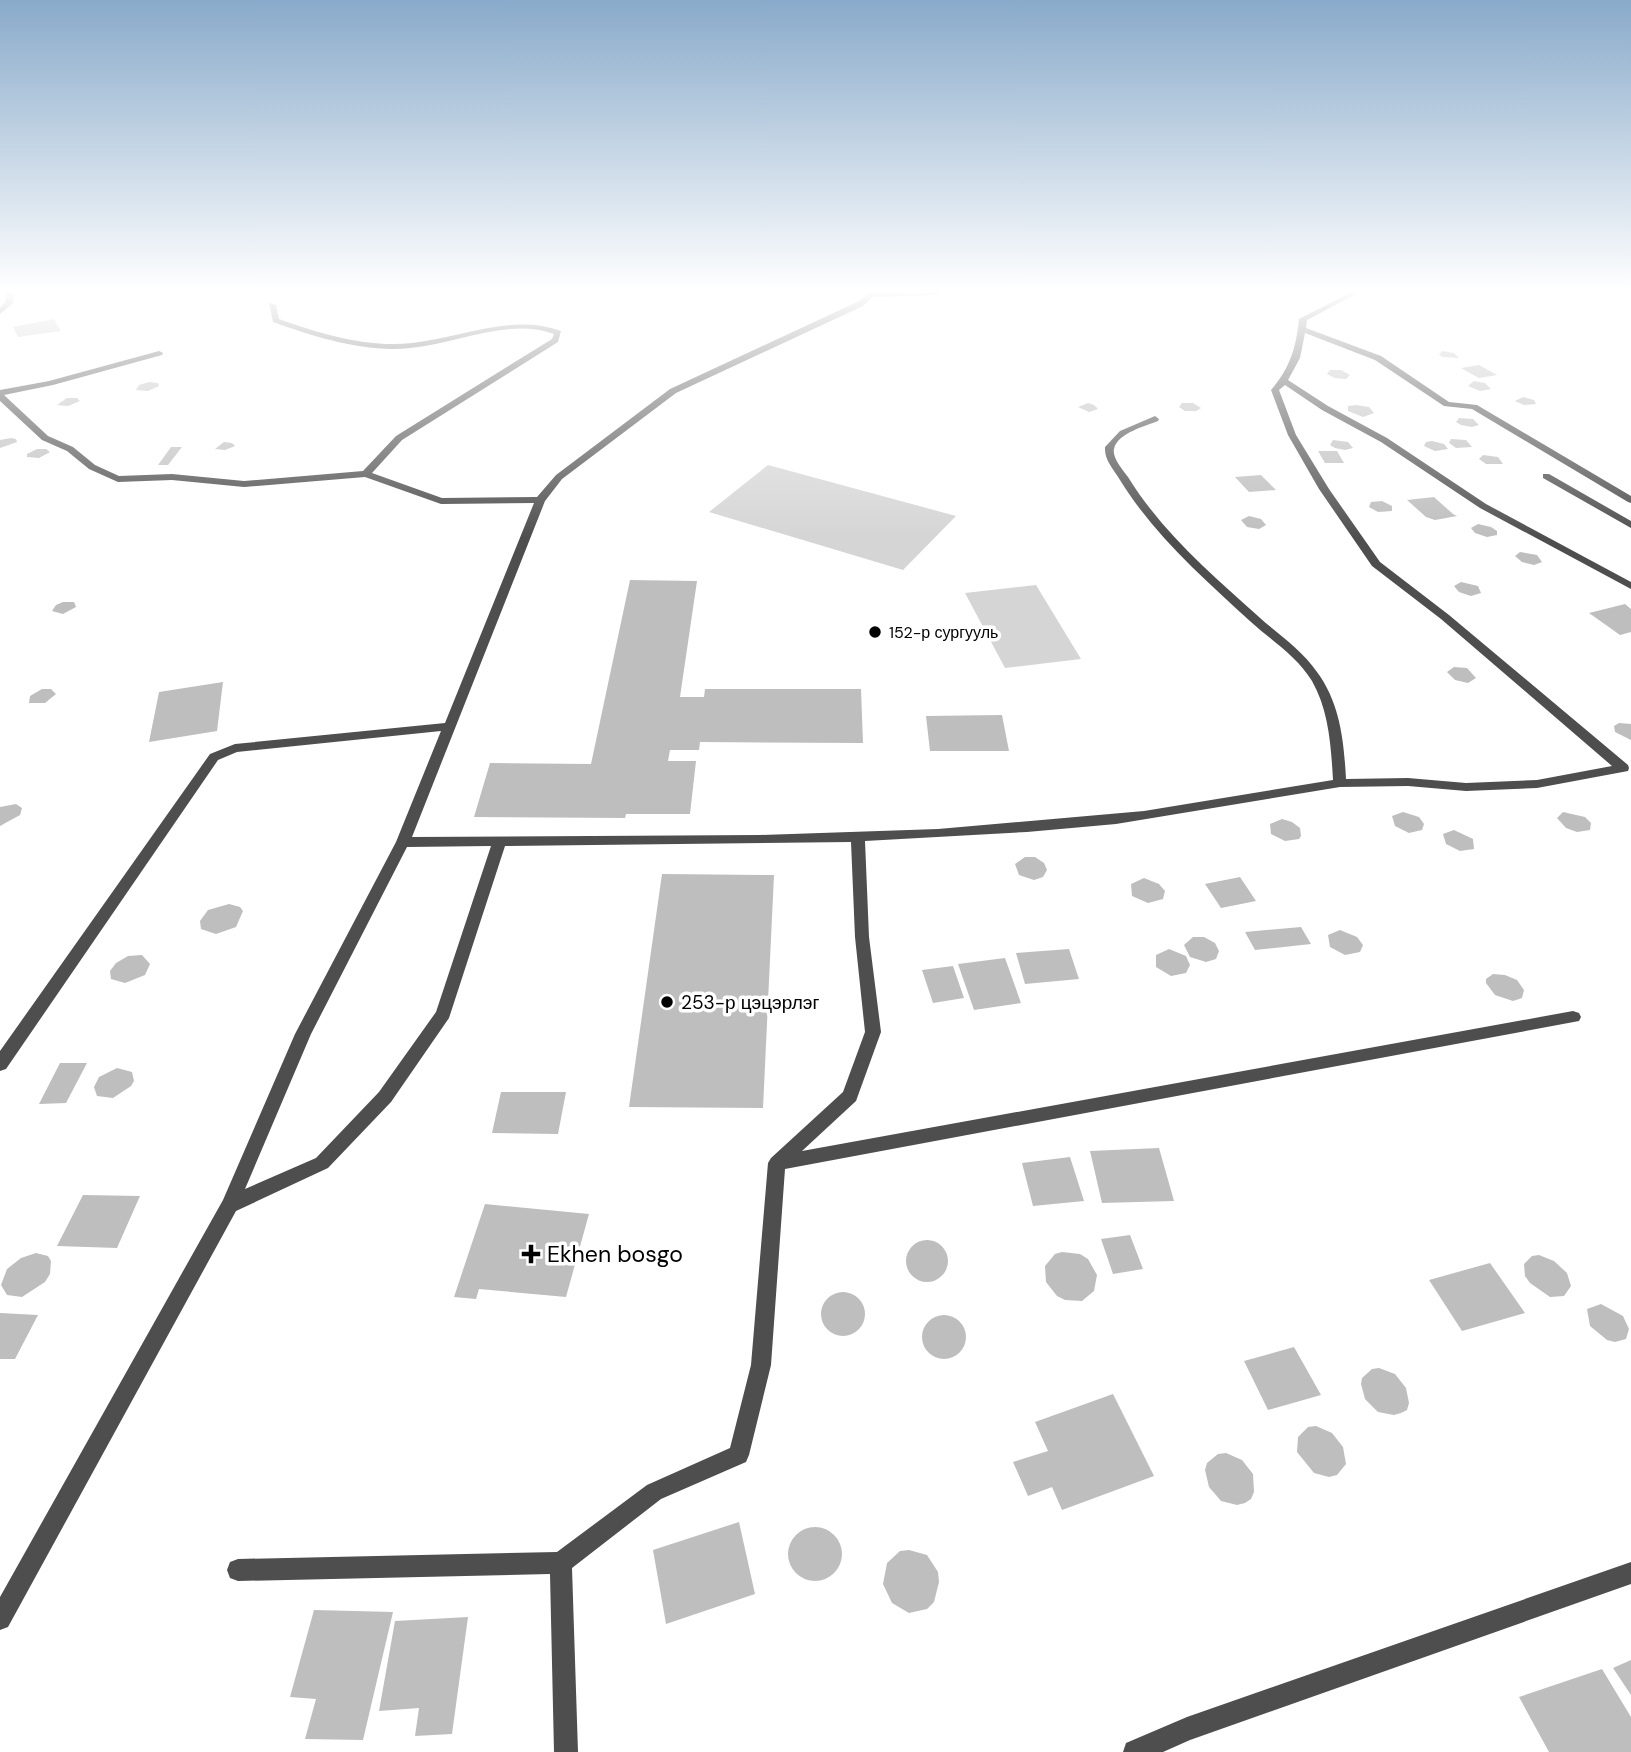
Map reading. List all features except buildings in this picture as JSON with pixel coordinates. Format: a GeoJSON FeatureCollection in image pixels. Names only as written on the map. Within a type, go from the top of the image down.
{"type":"FeatureCollection","features":[{"type":"Feature","properties":{"kind":"street"},"geometry":{"type":"LineString","coordinates":[[0,395],[81,375]]}},
{"type":"Feature","properties":{"kind":"street"},"geometry":{"type":"LineString","coordinates":[[366,474],[399,438],[501,375]]}},
{"type":"Feature","properties":{"kind":"street"},"geometry":{"type":"LineString","coordinates":[[0,1619],[230,1205],[303,1034],[403,842],[540,500],[559,477],[673,391],[708,375]]}},
{"type":"Feature","properties":{"kind":"street"},"geometry":{"type":"LineString","coordinates":[[403,842],[858,838],[1117,819],[1340,783],[1408,782],[1466,787],[1537,784],[1623,768],[1445,617],[1376,564],[1324,489],[1292,435],[1275,390],[1288,375]]}},
{"type":"Feature","properties":{"kind":"street"},"geometry":{"type":"LineString","coordinates":[[1403,375],[1447,404],[1474,407],[1631,500]]}},
{"type":"Feature","properties":{"kind":"street"},"geometry":{"type":"LineString","coordinates":[[1285,381],[1335,414],[1384,440],[1483,506],[1631,586]]}},
{"type":"Feature","properties":{"kind":"street"},"geometry":{"type":"LineString","coordinates":[[0,395],[45,438],[70,449],[92,467],[118,479],[172,477],[244,484],[366,474],[441,500],[540,500]]}},
{"type":"Feature","properties":{"kind":"street"},"geometry":{"type":"LineString","coordinates":[[1155,419],[1123,434],[1110,445],[1109,452],[1117,468],[1148,514],[1316,677],[1331,713],[1340,783]]}},
{"type":"Feature","properties":{"kind":"street"},"geometry":{"type":"LineString","coordinates":[[1546,477],[1631,525]]}},
{"type":"Feature","properties":{"kind":"street"},"geometry":{"type":"LineString","coordinates":[[0,1064],[214,757],[235,748],[450,726]]}},
{"type":"Feature","properties":{"kind":"street"},"geometry":{"type":"LineString","coordinates":[[238,1570],[561,1563],[654,1492],[739,1455],[761,1365],[777,1163],[850,1096],[873,1032],[862,937],[858,838]]}},
{"type":"Feature","properties":{"kind":"street"},"geometry":{"type":"LineString","coordinates":[[230,1205],[322,1163],[385,1097],[443,1014],[500,841]]}},
{"type":"Feature","properties":{"kind":"street"},"geometry":{"type":"LineString","coordinates":[[777,1163],[1573,1017]]}},
{"type":"Feature","properties":{"kind":"street"},"geometry":{"type":"LineString","coordinates":[[561,1563],[566,1752]]}},
{"type":"Feature","properties":{"kind":"street"},"geometry":{"type":"LineString","coordinates":[[1135,1752],[1187,1729],[1631,1573]]}},
{"type":"Feature","properties":{"kind":"shaded area"},"geometry":{"type":"Polygon","coordinates":[[[768,465],[956,516],[903,570],[709,512],[768,465]]]}},
{"type":"Feature","properties":{"kind":"shaded area"},"geometry":{"type":"Polygon","coordinates":[[[1036,585],[1081,659],[1005,668],[965,593],[1036,585]]]}},
{"type":"Feature","properties":{"kind":"place","name":"152-р сургууль"},"geometry":{"type":"Point","coordinates":[875,632]}},
{"type":"Feature","properties":{"kind":"place","name":"253-р цэцэрлэг"},"geometry":{"type":"Point","coordinates":[667,1002]}},
{"type":"Feature","properties":{"kind":"place","name":"Ekhen bosgo"},"geometry":{"type":"Point","coordinates":[531,1254]}}]}
